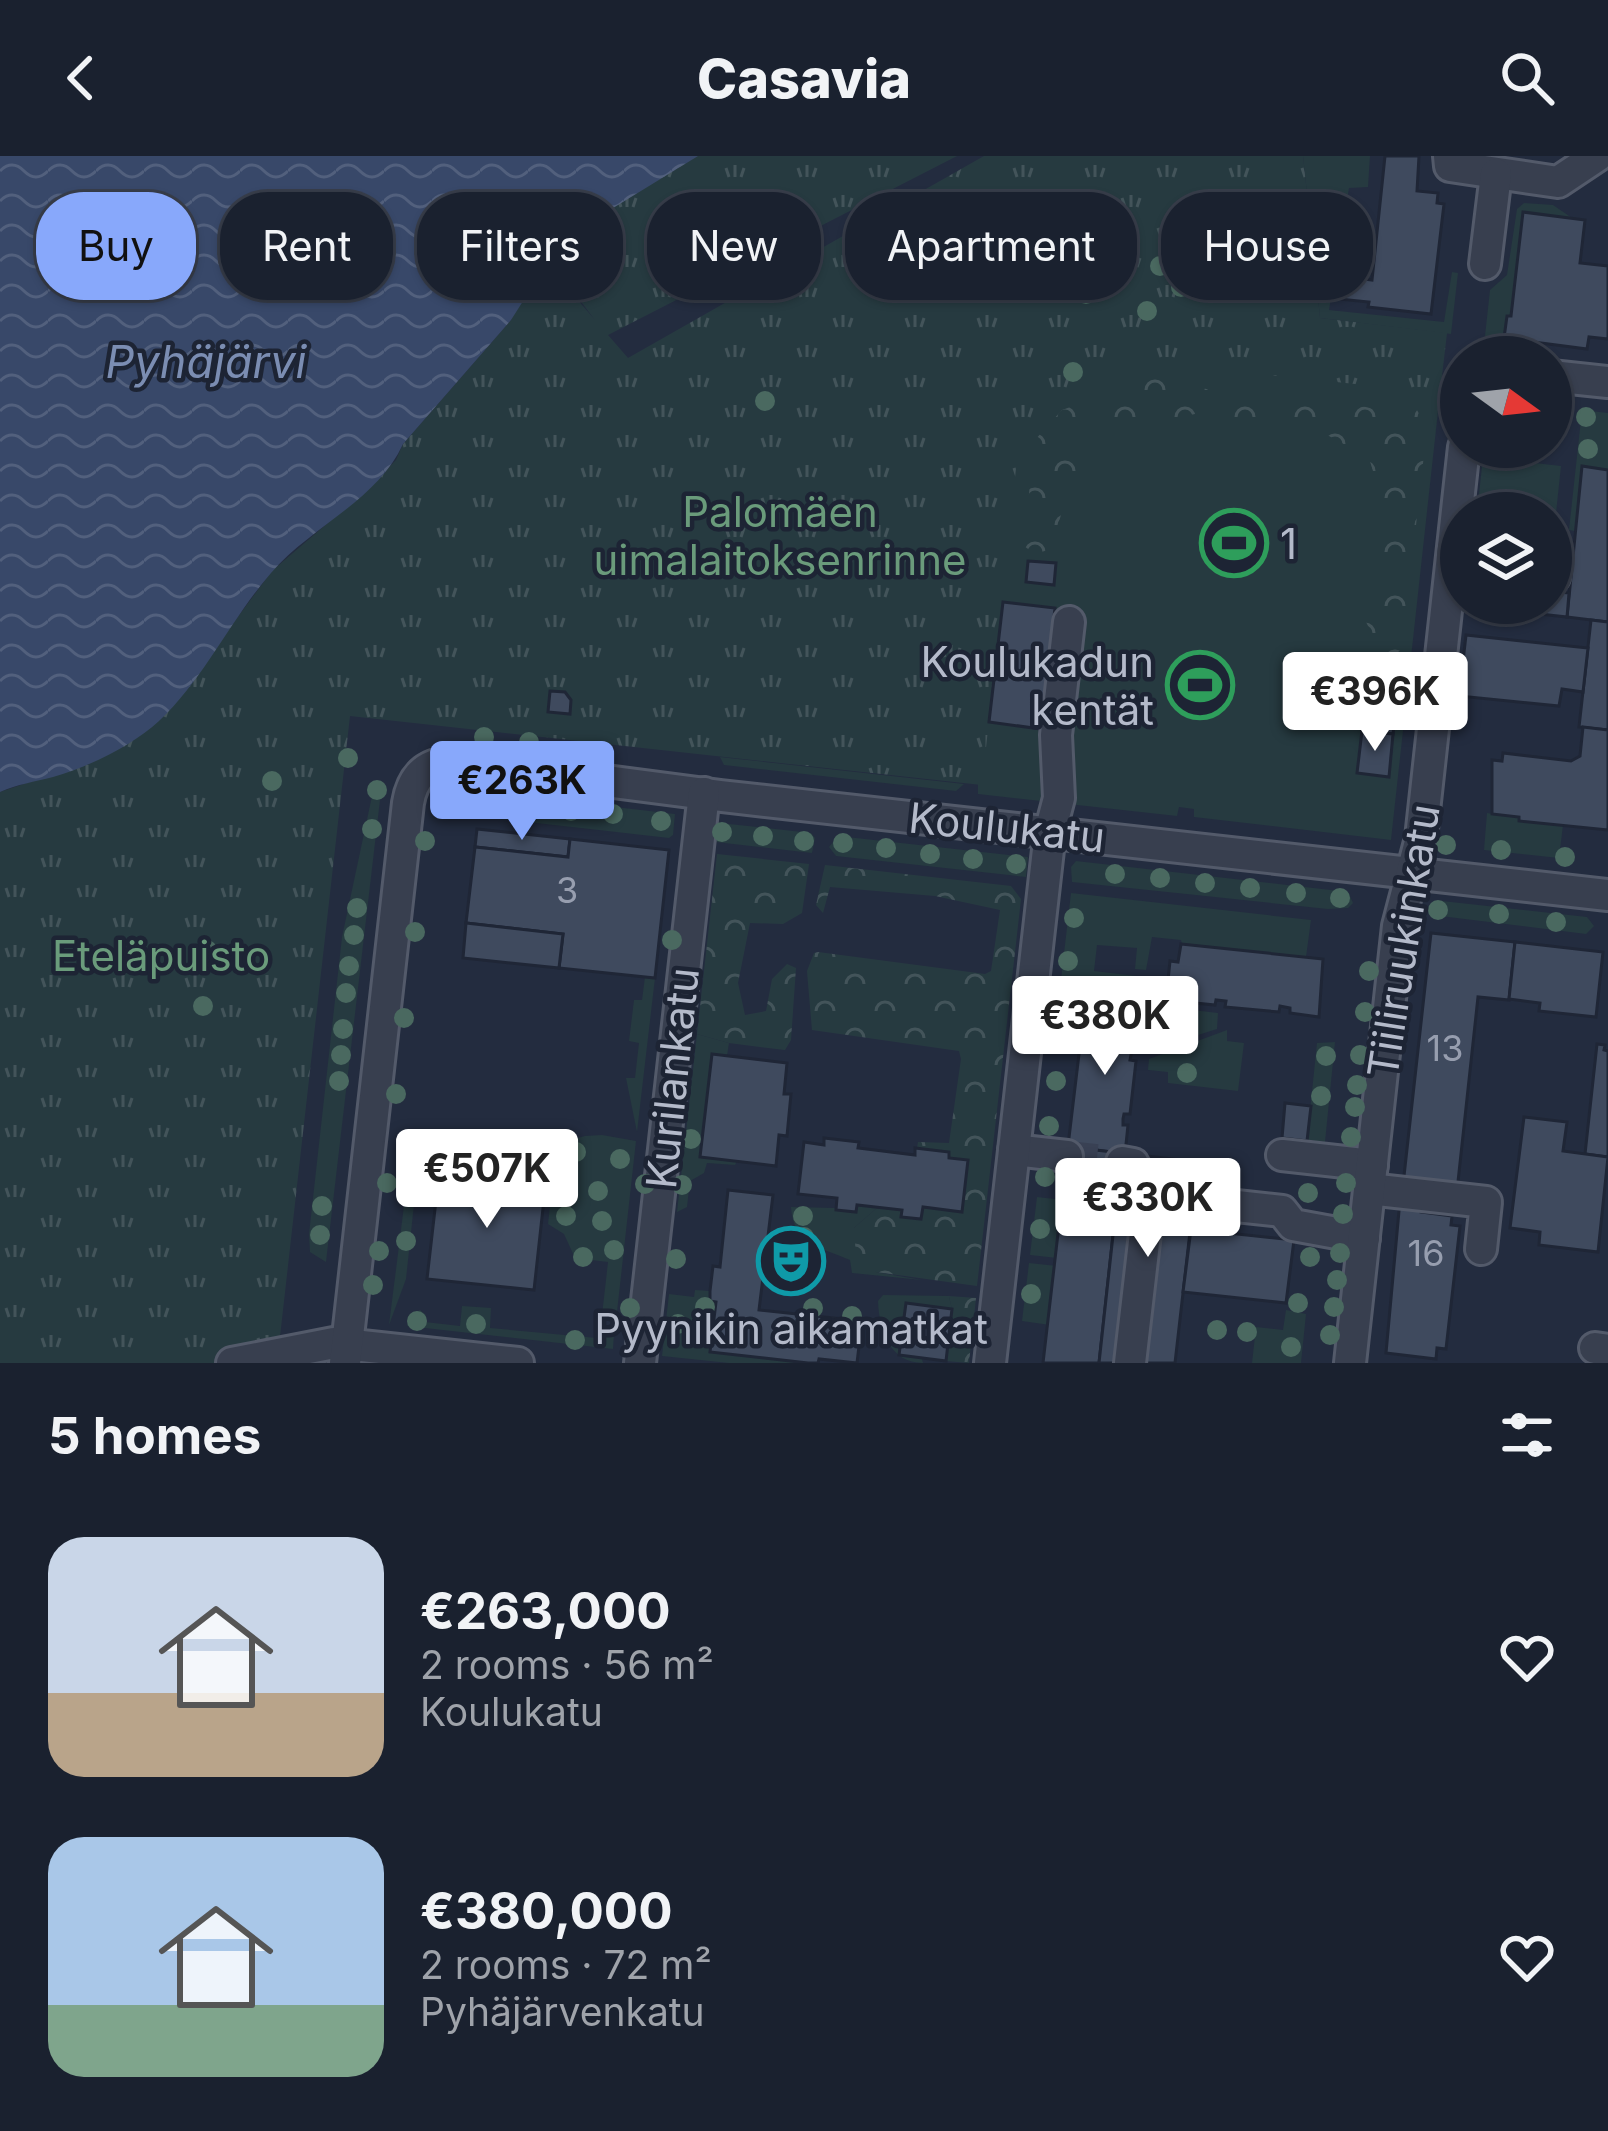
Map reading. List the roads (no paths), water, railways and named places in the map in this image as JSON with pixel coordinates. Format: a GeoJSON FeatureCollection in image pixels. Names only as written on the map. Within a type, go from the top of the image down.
{"type":"FeatureCollection","features":[{"type":"Feature","properties":{"kind":"street"},"geometry":{"type":"LineString","coordinates":[[1449,156],[1450,166],[1562,181],[1598,156]]}},
{"type":"Feature","properties":{"kind":"street"},"geometry":{"type":"LineString","coordinates":[[1485,264],[1496,174]]}},
{"type":"Feature","properties":{"kind":"street"},"geometry":{"type":"LineString","coordinates":[[1572,378],[1608,382]]}},
{"type":"Feature","properties":{"kind":"street"},"geometry":{"type":"LineString","coordinates":[[990,1363],[1050,832],[1058,809],[1056,735],[1069,622]]}},
{"type":"Feature","properties":{"kind":"street","name":"Tiiliruukinkatu"},"geometry":{"type":"LineString","coordinates":[[1350,1363],[1398,926],[1421,838],[1449,624]]}},
{"type":"Feature","properties":{"kind":"street","name":"Koulukatu"},"geometry":{"type":"LineString","coordinates":[[346,1354],[408,803],[414,782],[426,769],[454,762],[1608,895]]}},
{"type":"Feature","properties":{"kind":"street","name":"Kurilankatu"},"geometry":{"type":"LineString","coordinates":[[640,1363],[704,793]]}},
{"type":"Feature","properties":{"kind":"street"},"geometry":{"type":"LineString","coordinates":[[1014,1150],[1067,1156]]}},
{"type":"Feature","properties":{"kind":"street"},"geometry":{"type":"LineString","coordinates":[[1282,1155],[1486,1202],[1481,1249]]}},
{"type":"Feature","properties":{"kind":"street"},"geometry":{"type":"LineString","coordinates":[[1122,1162],[1133,1164],[1149,1199],[1130,1363]]}},
{"type":"Feature","properties":{"kind":"street"},"geometry":{"type":"LineString","coordinates":[[1227,1205],[1282,1211],[1293,1225],[1364,1238]]}},
{"type":"Feature","properties":{"kind":"street"},"geometry":{"type":"LineString","coordinates":[[232,1363],[326,1343],[346,1354],[518,1363]]}},
{"type":"Feature","properties":{"kind":"water","name":"Pyhäjärvi"},"geometry":{"type":"Polygon","coordinates":[[[0,156],[698,156],[623,202],[623,192],[417,192],[417,300],[524,300],[511,320],[403,444],[377,482],[271,573],[190,687],[159,721],[95,761],[0,792],[0,156]]]}},
{"type":"Feature","properties":{"kind":"tunnel"},"geometry":{"type":"LineString","coordinates":[[1067,1156],[1122,1162]]}},
{"type":"Feature","properties":{"kind":"place","name":"1"},"geometry":{"type":"Point","coordinates":[1234,543]}},
{"type":"Feature","properties":{"kind":"place","name":"Koulukadun kentät"},"geometry":{"type":"Point","coordinates":[1200,685]}},
{"type":"Feature","properties":{"kind":"place","name":"Pyynikin aikamatkat"},"geometry":{"type":"Point","coordinates":[791,1261]}},
{"type":"Feature","properties":{"kind":"park label","name":"Palomäen uimalaitoksenrinne"},"geometry":{"type":"Point","coordinates":[780,535]}},
{"type":"Feature","properties":{"kind":"park label","name":"Eteläpuisto"},"geometry":{"type":"Point","coordinates":[161,955]}}]}
